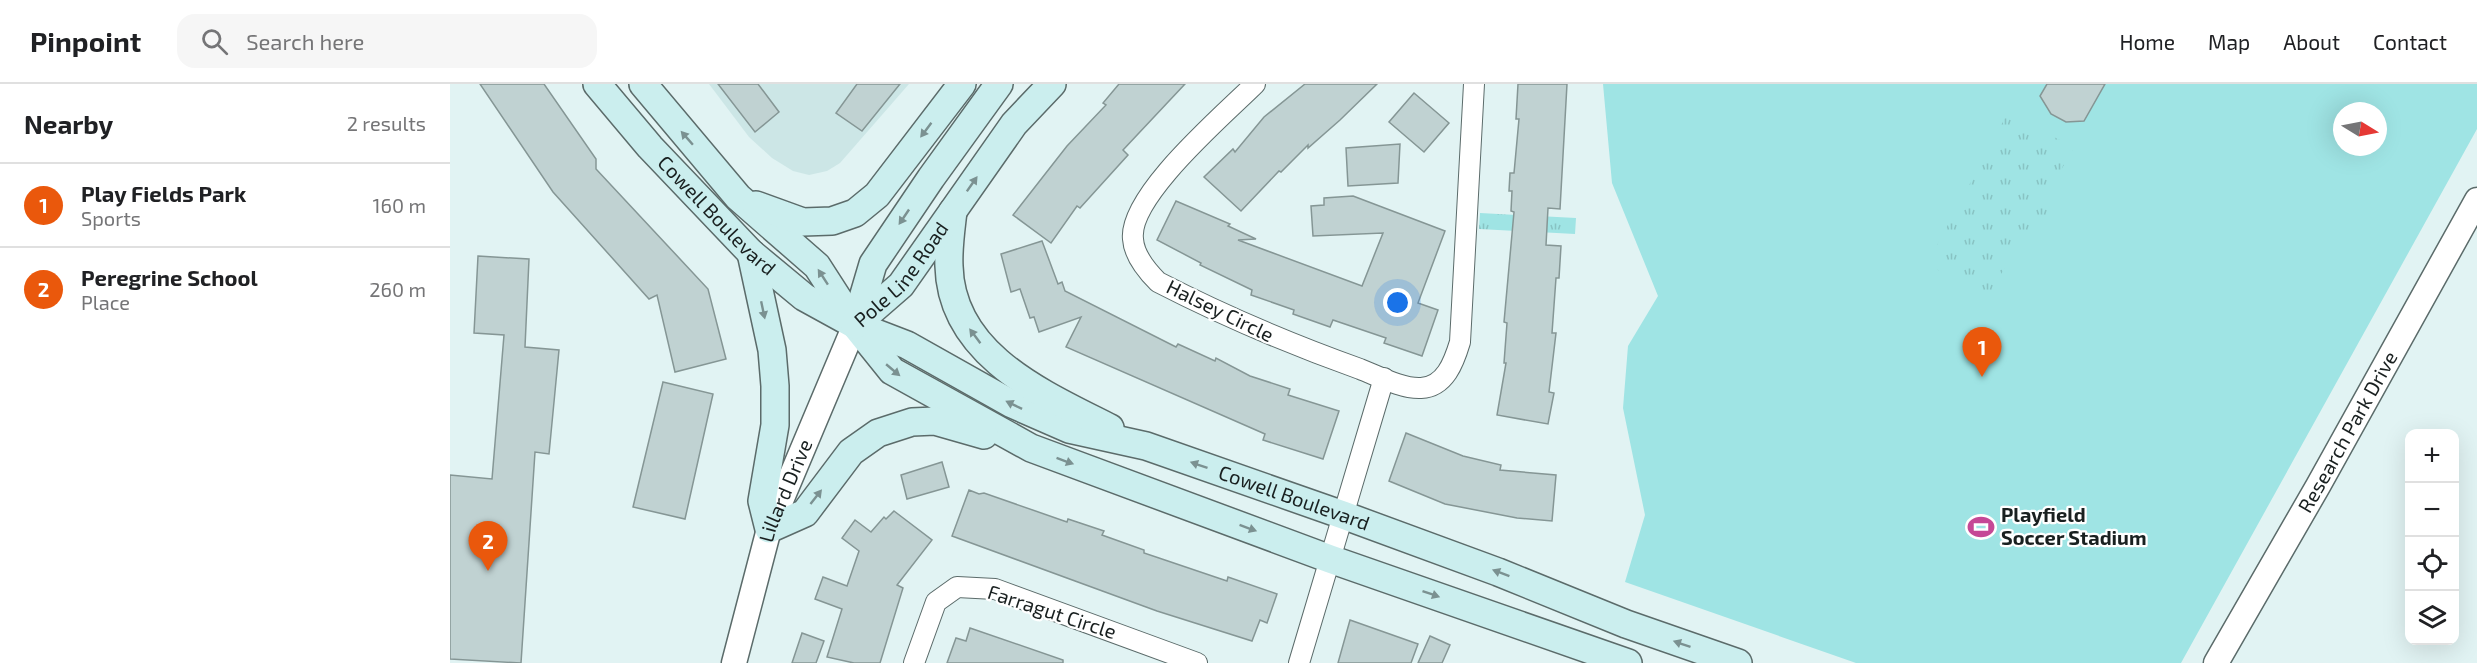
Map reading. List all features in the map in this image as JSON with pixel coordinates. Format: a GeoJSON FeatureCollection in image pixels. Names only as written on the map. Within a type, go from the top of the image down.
{"type":"FeatureCollection","features":[{"type":"Feature","properties":{"kind":"main road","name":"Cowell Boulevard"},"geometry":{"type":"LineString","coordinates":[[597,84],[650,147],[750,253],[804,297],[855,326],[907,345],[1012,404],[1069,429],[1146,447],[1343,515],[1730,662]]}},
{"type":"Feature","properties":{"kind":"main road","name":"Cowell Boulevard"},"geometry":{"type":"LineString","coordinates":[[643,84],[738,197],[817,266],[855,326],[892,371],[1031,448],[1330,559],[1628,663]]}},
{"type":"Feature","properties":{"kind":"main road"},"geometry":{"type":"LineString","coordinates":[[738,197],[803,222],[832,221],[855,213],[877,195],[962,84]]}},
{"type":"Feature","properties":{"kind":"main road","name":"Pole Line Road"},"geometry":{"type":"LineString","coordinates":[[855,326],[873,264],[931,178],[999,84]]}},
{"type":"Feature","properties":{"kind":"main road","name":"Pole Line Road"},"geometry":{"type":"LineString","coordinates":[[855,326],[901,285],[1014,124],[1052,84]]}},
{"type":"Feature","properties":{"kind":"main road"},"geometry":{"type":"LineString","coordinates":[[953,211],[949,268],[954,299],[968,327],[986,351],[1026,385],[1146,447]]}},
{"type":"Feature","properties":{"kind":"main road"},"geometry":{"type":"LineString","coordinates":[[750,253],[772,350],[775,386],[775,425],[762,501],[769,529],[805,513],[851,452],[889,428],[912,422],[935,421],[1031,448]]}},
{"type":"Feature","properties":{"kind":"street","name":"Halsey Circle"},"geometry":{"type":"LineString","coordinates":[[1255,84],[1170,169],[1147,198],[1135,219],[1133,239],[1146,270],[1158,282],[1280,340],[1384,378],[1422,388],[1436,384],[1444,378],[1455,360],[1460,342],[1474,84]]}},
{"type":"Feature","properties":{"kind":"street","name":"Research Park Drive"},"geometry":{"type":"LineString","coordinates":[[2216,663],[2318,486],[2477,200]]}},
{"type":"Feature","properties":{"kind":"street","name":"Lillard Drive"},"geometry":{"type":"LineString","coordinates":[[734,663],[769,529],[855,326]]}},
{"type":"Feature","properties":{"kind":"street"},"geometry":{"type":"LineString","coordinates":[[1299,663],[1384,378]]}},
{"type":"Feature","properties":{"kind":"street","name":"Farragut Circle"},"geometry":{"type":"LineString","coordinates":[[914,663],[936,602],[957,587],[994,589],[1197,663]]}},
{"type":"Feature","properties":{"kind":"shaded area"},"geometry":{"type":"Polygon","coordinates":[[[709,84],[909,84],[840,163],[827,171],[809,175],[793,171],[772,158],[749,137],[709,84]]]}},
{"type":"Feature","properties":{"kind":"green space"},"geometry":{"type":"Polygon","coordinates":[[[1603,84],[2477,84],[2477,129],[2181,663],[1856,663],[1625,582],[1645,515],[1623,408],[1628,346],[1658,296],[1612,183],[1603,84]]]}},
{"type":"Feature","properties":{"kind":"green space"},"geometry":{"type":"Polygon","coordinates":[[[2007,114],[2074,147],[2046,197],[2048,212],[2030,244],[2016,248],[1988,297],[1927,264],[2007,114]]]}},
{"type":"Feature","properties":{"kind":"green space"},"geometry":{"type":"Polygon","coordinates":[[[1480,213],[1576,218],[1575,234],[1479,229],[1480,213]]]}},
{"type":"Feature","properties":{"kind":"building"},"geometry":{"type":"Polygon","coordinates":[[[480,84],[544,84],[596,159],[596,169],[708,289],[726,359],[675,372],[657,295],[649,299],[553,192],[480,84]]]}},
{"type":"Feature","properties":{"kind":"building"},"geometry":{"type":"Polygon","coordinates":[[[718,84],[758,84],[779,112],[755,132],[718,84]]]}},
{"type":"Feature","properties":{"kind":"building"},"geometry":{"type":"Polygon","coordinates":[[[857,84],[900,84],[862,131],[836,113],[857,84]]]}},
{"type":"Feature","properties":{"kind":"building"},"geometry":{"type":"Polygon","coordinates":[[[1119,84],[1185,84],[1123,150],[1128,155],[1080,208],[1077,206],[1051,243],[1013,215],[1067,146],[1106,105],[1103,103],[1119,84]]]}},
{"type":"Feature","properties":{"kind":"building"},"geometry":{"type":"Polygon","coordinates":[[[1305,84],[1377,84],[1340,120],[1308,148],[1308,145],[1281,172],[1279,171],[1241,211],[1204,177],[1233,149],[1235,152],[1264,117],[1305,84]]]}},
{"type":"Feature","properties":{"kind":"building"},"geometry":{"type":"Polygon","coordinates":[[[1518,84],[1567,84],[1560,209],[1548,208],[1546,245],[1561,246],[1559,278],[1556,278],[1552,333],[1556,333],[1549,392],[1554,393],[1548,424],[1497,415],[1506,363],[1504,363],[1507,323],[1504,322],[1514,212],[1511,211],[1512,191],[1509,191],[1510,173],[1514,173],[1519,119],[1516,119],[1518,84]]]}},
{"type":"Feature","properties":{"kind":"building"},"geometry":{"type":"Polygon","coordinates":[[[2047,84],[2105,84],[2084,121],[2066,122],[2051,114],[2040,96],[2047,84]]]}},
{"type":"Feature","properties":{"kind":"building"},"geometry":{"type":"Polygon","coordinates":[[[1414,93],[1449,123],[1424,152],[1389,122],[1414,93]]]}},
{"type":"Feature","properties":{"kind":"building"},"geometry":{"type":"Polygon","coordinates":[[[1400,144],[1398,183],[1348,186],[1346,148],[1400,144]]]}},
{"type":"Feature","properties":{"kind":"building"},"geometry":{"type":"Polygon","coordinates":[[[1353,196],[1445,231],[1418,303],[1438,310],[1422,356],[1384,343],[1386,338],[1333,320],[1330,327],[1293,314],[1294,310],[1251,295],[1252,290],[1200,265],[1201,263],[1157,240],[1176,201],[1230,224],[1228,226],[1256,239],[1238,240],[1362,286],[1383,233],[1313,236],[1311,206],[1324,205],[1324,198],[1353,196]]]}},
{"type":"Feature","properties":{"kind":"building"},"geometry":{"type":"Polygon","coordinates":[[[1042,241],[1058,284],[1062,282],[1065,291],[1176,347],[1178,344],[1215,361],[1216,358],[1250,376],[1290,389],[1288,395],[1339,411],[1323,459],[1263,440],[1265,434],[1066,347],[1081,317],[1039,332],[1034,317],[1030,318],[1020,289],[1011,292],[1001,254],[1042,241]]]}},
{"type":"Feature","properties":{"kind":"building"},"geometry":{"type":"Polygon","coordinates":[[[478,256],[529,259],[525,347],[559,350],[549,454],[535,452],[521,663],[450,659],[450,475],[492,479],[504,335],[474,333],[478,256]]]}},
{"type":"Feature","properties":{"kind":"building"},"geometry":{"type":"Polygon","coordinates":[[[663,382],[713,394],[685,519],[633,507],[663,382]]]}},
{"type":"Feature","properties":{"kind":"building"},"geometry":{"type":"Polygon","coordinates":[[[1406,433],[1463,456],[1501,465],[1500,470],[1556,475],[1552,521],[1517,518],[1445,504],[1389,481],[1406,433]]]}},
{"type":"Feature","properties":{"kind":"building"},"geometry":{"type":"Polygon","coordinates":[[[942,462],[949,487],[907,499],[901,475],[942,462]]]}},
{"type":"Feature","properties":{"kind":"building"},"geometry":{"type":"Polygon","coordinates":[[[969,490],[979,494],[984,493],[1067,522],[1068,519],[1104,531],[1102,535],[1144,550],[1144,553],[1227,581],[1228,577],[1277,594],[1267,623],[1260,620],[1252,641],[1157,611],[952,536],[969,490]]]}},
{"type":"Feature","properties":{"kind":"building"},"geometry":{"type":"Polygon","coordinates":[[[894,511],[932,540],[897,585],[903,588],[880,663],[854,663],[827,657],[842,609],[815,599],[823,577],[847,586],[859,551],[842,538],[855,520],[871,532],[884,517],[886,519],[894,511]]]}},
{"type":"Feature","properties":{"kind":"building"},"geometry":{"type":"Polygon","coordinates":[[[1350,620],[1418,644],[1411,663],[1338,663],[1350,620]]]}},
{"type":"Feature","properties":{"kind":"building"},"geometry":{"type":"Polygon","coordinates":[[[970,628],[1063,660],[1063,663],[947,663],[956,638],[966,641],[970,628]]]}},
{"type":"Feature","properties":{"kind":"building"},"geometry":{"type":"Polygon","coordinates":[[[802,633],[824,641],[816,663],[792,663],[802,633]]]}},
{"type":"Feature","properties":{"kind":"building"},"geometry":{"type":"Polygon","coordinates":[[[1430,636],[1450,645],[1442,663],[1418,663],[1430,636]]]}},
{"type":"Feature","properties":{"kind":"place","name":"Play Fields Park"},"geometry":{"type":"Point","coordinates":[1982,377]}},
{"type":"Feature","properties":{"kind":"place","name":"Playfield Soccer Stadium"},"geometry":{"type":"Point","coordinates":[1981,527]}},
{"type":"Feature","properties":{"kind":"place","name":"Peregrine School"},"geometry":{"type":"Point","coordinates":[488,571]}}]}
